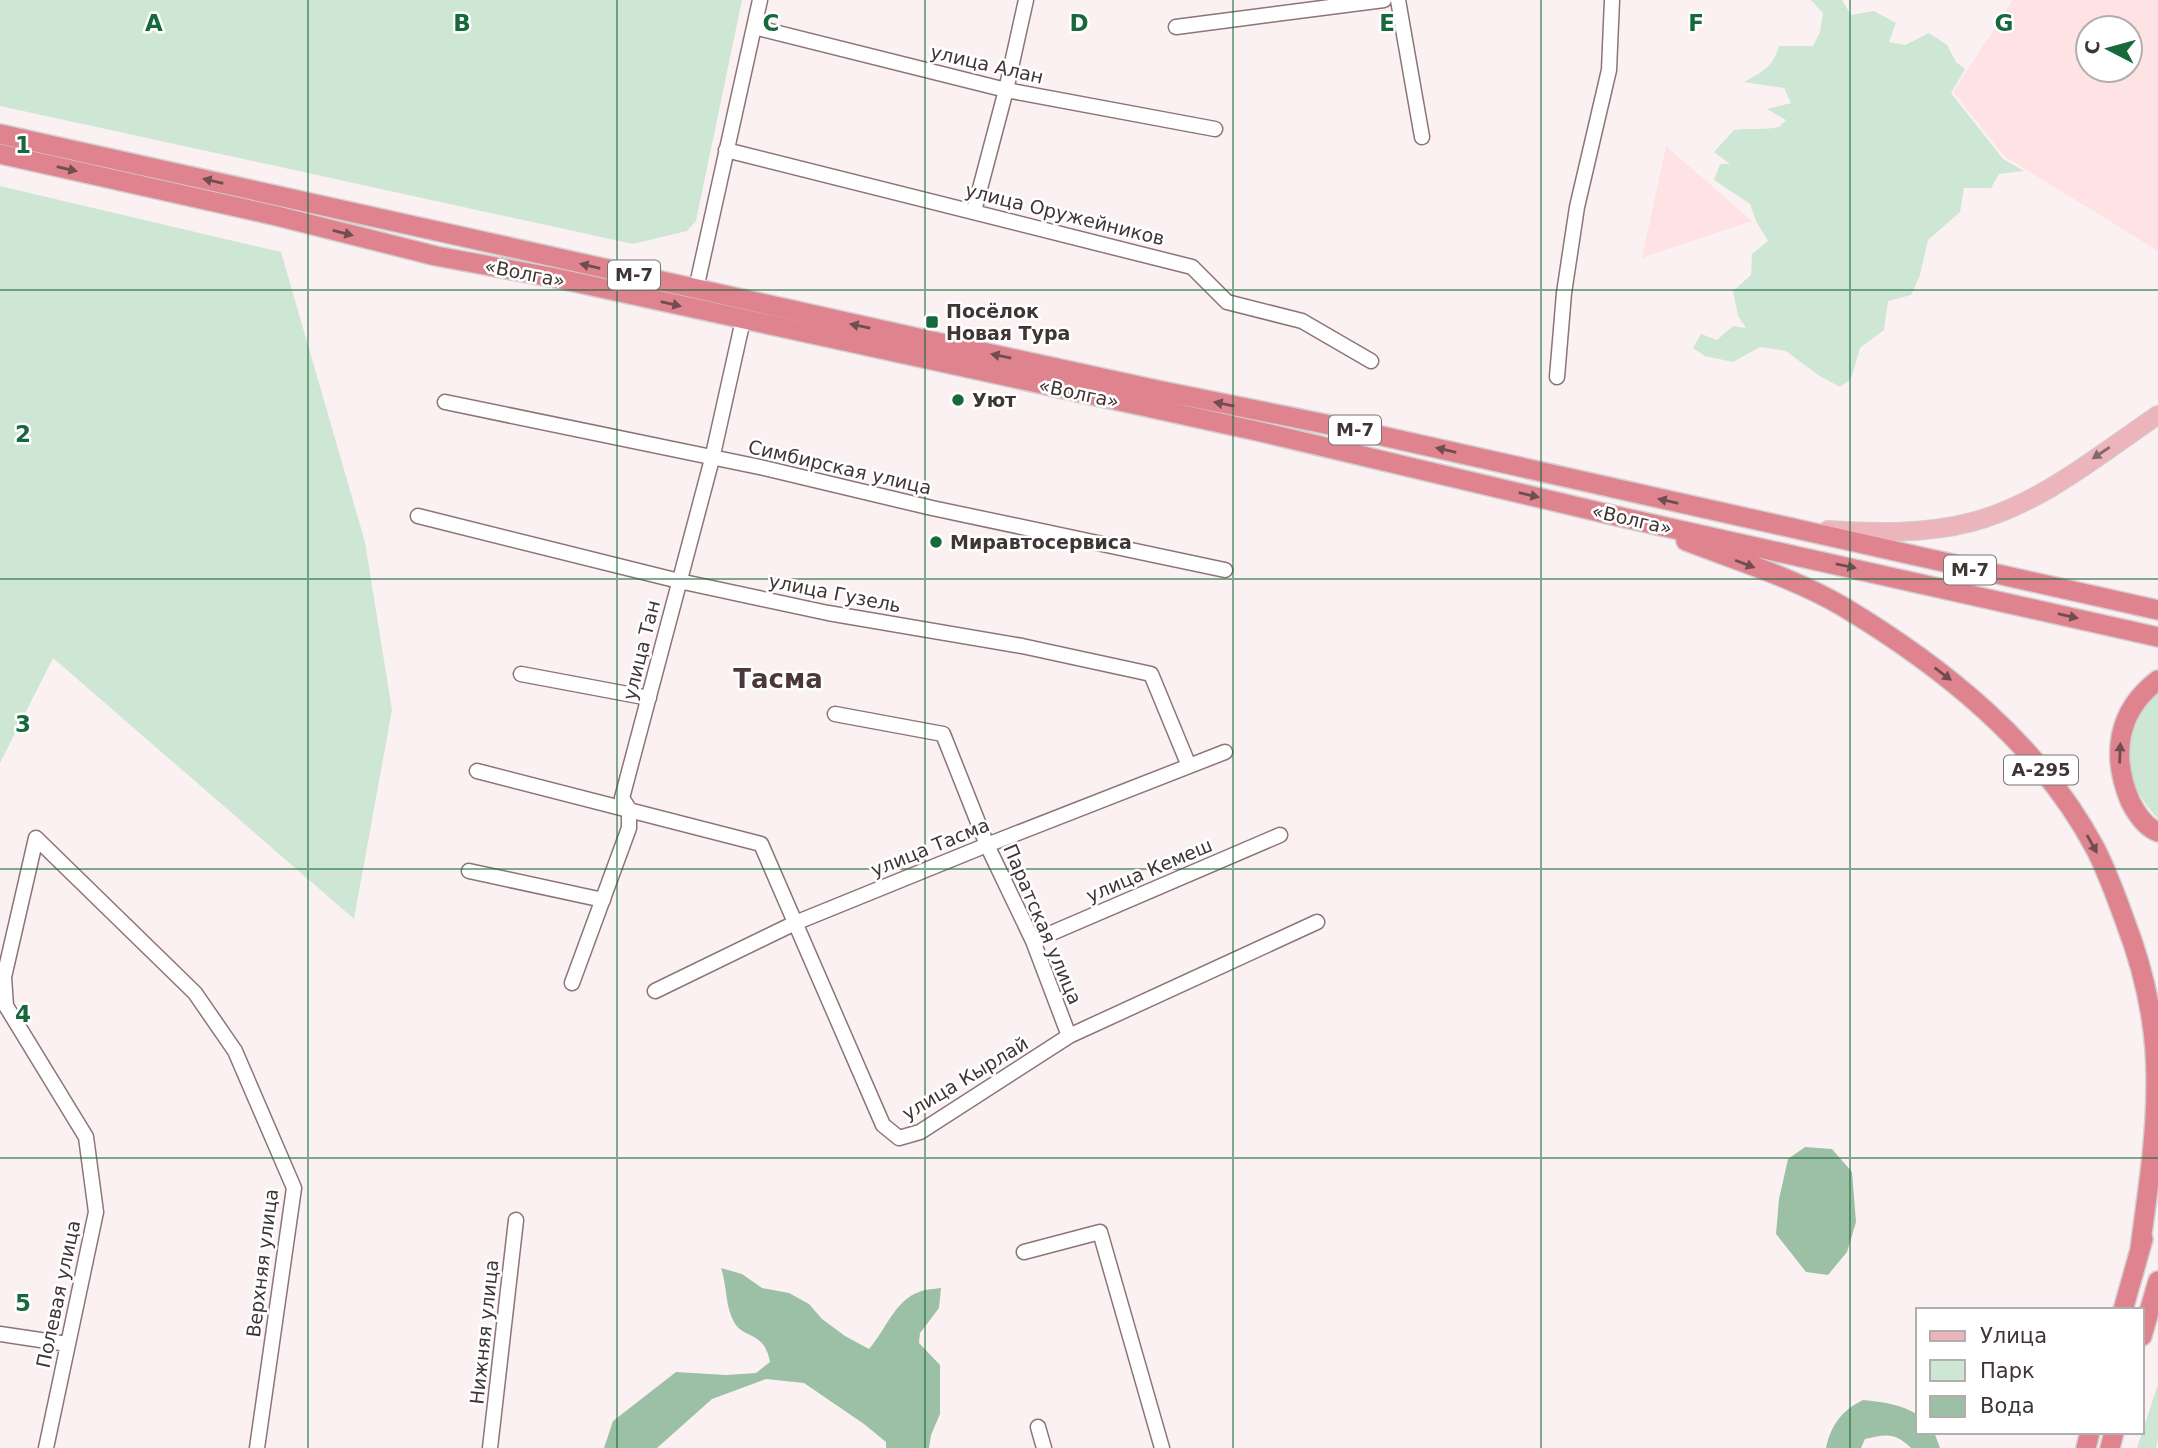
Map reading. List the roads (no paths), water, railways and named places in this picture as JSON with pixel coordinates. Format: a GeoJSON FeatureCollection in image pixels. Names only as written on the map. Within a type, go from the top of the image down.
{"type":"FeatureCollection","features":[{"type":"Feature","properties":{"kind":"highway","name":"«Волга»"},"geometry":{"type":"LineString","coordinates":[[0,134],[1161,391],[1355,430],[2158,610]]}},
{"type":"Feature","properties":{"kind":"highway","name":"«Волга»"},"geometry":{"type":"LineString","coordinates":[[0,154],[277,216],[436,256],[556,278],[1258,431],[2158,637]]}},
{"type":"Feature","properties":{"kind":"highway","name":"А-295"},"geometry":{"type":"LineString","coordinates":[[1612,514],[1783,579],[1840,605],[1946,676],[2014,737],[2072,810],[2095,848],[2114,891],[2133,941],[2148,1000],[2157,1085],[2151,1168],[2140,1249]]}},
{"type":"Feature","properties":{"kind":"highway"},"geometry":{"type":"LineString","coordinates":[[2158,680],[2134,704],[2122,729],[2118,757],[2125,788],[2134,810],[2151,829],[2158,832]]}},
{"type":"Feature","properties":{"kind":"highway","name":"А-295"},"geometry":{"type":"LineString","coordinates":[[2124,1308],[2158,1188]]}},
{"type":"Feature","properties":{"kind":"highway"},"geometry":{"type":"LineString","coordinates":[[2144,1329],[2158,1281]]}},
{"type":"Feature","properties":{"kind":"main road"},"geometry":{"type":"LineString","coordinates":[[1782,527],[1859,532],[1898,531],[1947,528],[1975,522],[2012,508],[2054,485],[2158,415]]}},
{"type":"Feature","properties":{"kind":"street"},"geometry":{"type":"LineString","coordinates":[[695,289],[760,0]]}},
{"type":"Feature","properties":{"kind":"street"},"geometry":{"type":"LineString","coordinates":[[974,211],[1006,90],[1026,0]]}},
{"type":"Feature","properties":{"kind":"street"},"geometry":{"type":"LineString","coordinates":[[1175,27],[1384,0]]}},
{"type":"Feature","properties":{"kind":"street"},"geometry":{"type":"LineString","coordinates":[[1398,0],[1422,137]]}},
{"type":"Feature","properties":{"kind":"street"},"geometry":{"type":"LineString","coordinates":[[1557,377],[1564,293],[1577,207],[1609,70],[1612,0]]}},
{"type":"Feature","properties":{"kind":"street","name":"улица Алан"},"geometry":{"type":"LineString","coordinates":[[754,27],[1006,90],[1215,129]]}},
{"type":"Feature","properties":{"kind":"street","name":"улица Оружейников"},"geometry":{"type":"LineString","coordinates":[[726,150],[1192,267],[1227,302],[1302,321],[1371,361]]}},
{"type":"Feature","properties":{"kind":"street","name":"улица Тан"},"geometry":{"type":"LineString","coordinates":[[572,983],[629,828],[629,809],[622,798],[712,459],[743,320]]}},
{"type":"Feature","properties":{"kind":"street","name":"Симбирская улица"},"geometry":{"type":"LineString","coordinates":[[445,402],[764,468],[932,508],[1226,570]]}},
{"type":"Feature","properties":{"kind":"street","name":"улица Гузель"},"geometry":{"type":"LineString","coordinates":[[418,516],[679,581],[828,613],[1022,646],[1150,674],[1189,766]]}},
{"type":"Feature","properties":{"kind":"street"},"geometry":{"type":"LineString","coordinates":[[521,674],[649,698]]}},
{"type":"Feature","properties":{"kind":"street","name":"Паратская улица"},"geometry":{"type":"LineString","coordinates":[[835,714],[943,734],[987,845],[1033,940],[1069,1036]]}},
{"type":"Feature","properties":{"kind":"street","name":"улица Тасма"},"geometry":{"type":"LineString","coordinates":[[655,992],[795,923],[1225,752]]}},
{"type":"Feature","properties":{"kind":"street"},"geometry":{"type":"LineString","coordinates":[[477,771],[629,809]]}},
{"type":"Feature","properties":{"kind":"street","name":"улица Кырлай"},"geometry":{"type":"LineString","coordinates":[[629,809],[761,844],[883,1125],[899,1138],[920,1132],[1069,1036],[1317,922]]}},
{"type":"Feature","properties":{"kind":"street","name":"улица Кемеш"},"geometry":{"type":"LineString","coordinates":[[1033,940],[1280,835]]}},
{"type":"Feature","properties":{"kind":"street","name":"Полевая улица"},"geometry":{"type":"LineString","coordinates":[[36,838],[4,977],[3,1007],[86,1137],[96,1212],[46,1448]]}},
{"type":"Feature","properties":{"kind":"street","name":"Верхняя улица"},"geometry":{"type":"LineString","coordinates":[[36,838],[195,993],[236,1051],[294,1188],[257,1448]]}},
{"type":"Feature","properties":{"kind":"street"},"geometry":{"type":"LineString","coordinates":[[469,871],[603,900]]}},
{"type":"Feature","properties":{"kind":"street","name":"Нижняя улица"},"geometry":{"type":"LineString","coordinates":[[490,1448],[516,1220]]}},
{"type":"Feature","properties":{"kind":"street"},"geometry":{"type":"LineString","coordinates":[[1024,1252],[1100,1232],[1162,1448]]}},
{"type":"Feature","properties":{"kind":"street"},"geometry":{"type":"LineString","coordinates":[[0,1334],[67,1344]]}},
{"type":"Feature","properties":{"kind":"street"},"geometry":{"type":"LineString","coordinates":[[1038,1427],[1045,1448]]}},
{"type":"Feature","properties":{"kind":"water"},"geometry":{"type":"Polygon","coordinates":[[[1805,1147],[1832,1149],[1852,1172],[1856,1222],[1847,1252],[1828,1275],[1806,1272],[1776,1234],[1779,1199],[1788,1159],[1805,1147]]]}},
{"type":"Feature","properties":{"kind":"water"},"geometry":{"type":"Polygon","coordinates":[[[721,1268],[742,1274],[762,1288],[789,1293],[809,1304],[822,1319],[845,1336],[869,1349],[903,1302],[922,1291],[941,1288],[939,1308],[920,1333],[919,1343],[940,1365],[940,1414],[929,1448],[886,1448],[886,1442],[864,1424],[804,1383],[766,1379],[712,1399],[657,1448],[604,1448],[613,1421],[676,1372],[726,1375],[756,1373],[770,1362],[759,1340],[738,1328],[734,1322],[721,1268]]]}},
{"type":"Feature","properties":{"kind":"water"},"geometry":{"type":"Polygon","coordinates":[[[1863,1400],[1912,1411],[1916,1414],[1916,1434],[1935,1434],[1940,1448],[1911,1448],[1900,1439],[1885,1435],[1865,1439],[1861,1448],[1826,1448],[1831,1432],[1849,1408],[1863,1400]]]}},
{"type":"Feature","properties":{"kind":"place","name":"Посёлок Новая Тура"},"geometry":{"type":"Point","coordinates":[932,322]}},
{"type":"Feature","properties":{"kind":"place","name":"Уют"},"geometry":{"type":"Point","coordinates":[958,400]}},
{"type":"Feature","properties":{"kind":"place","name":"Миравтосервиса"},"geometry":{"type":"Point","coordinates":[936,542]}},
{"type":"Feature","properties":{"kind":"district","name":"Тасма"},"geometry":{"type":"Point","coordinates":[778,679]}}]}
